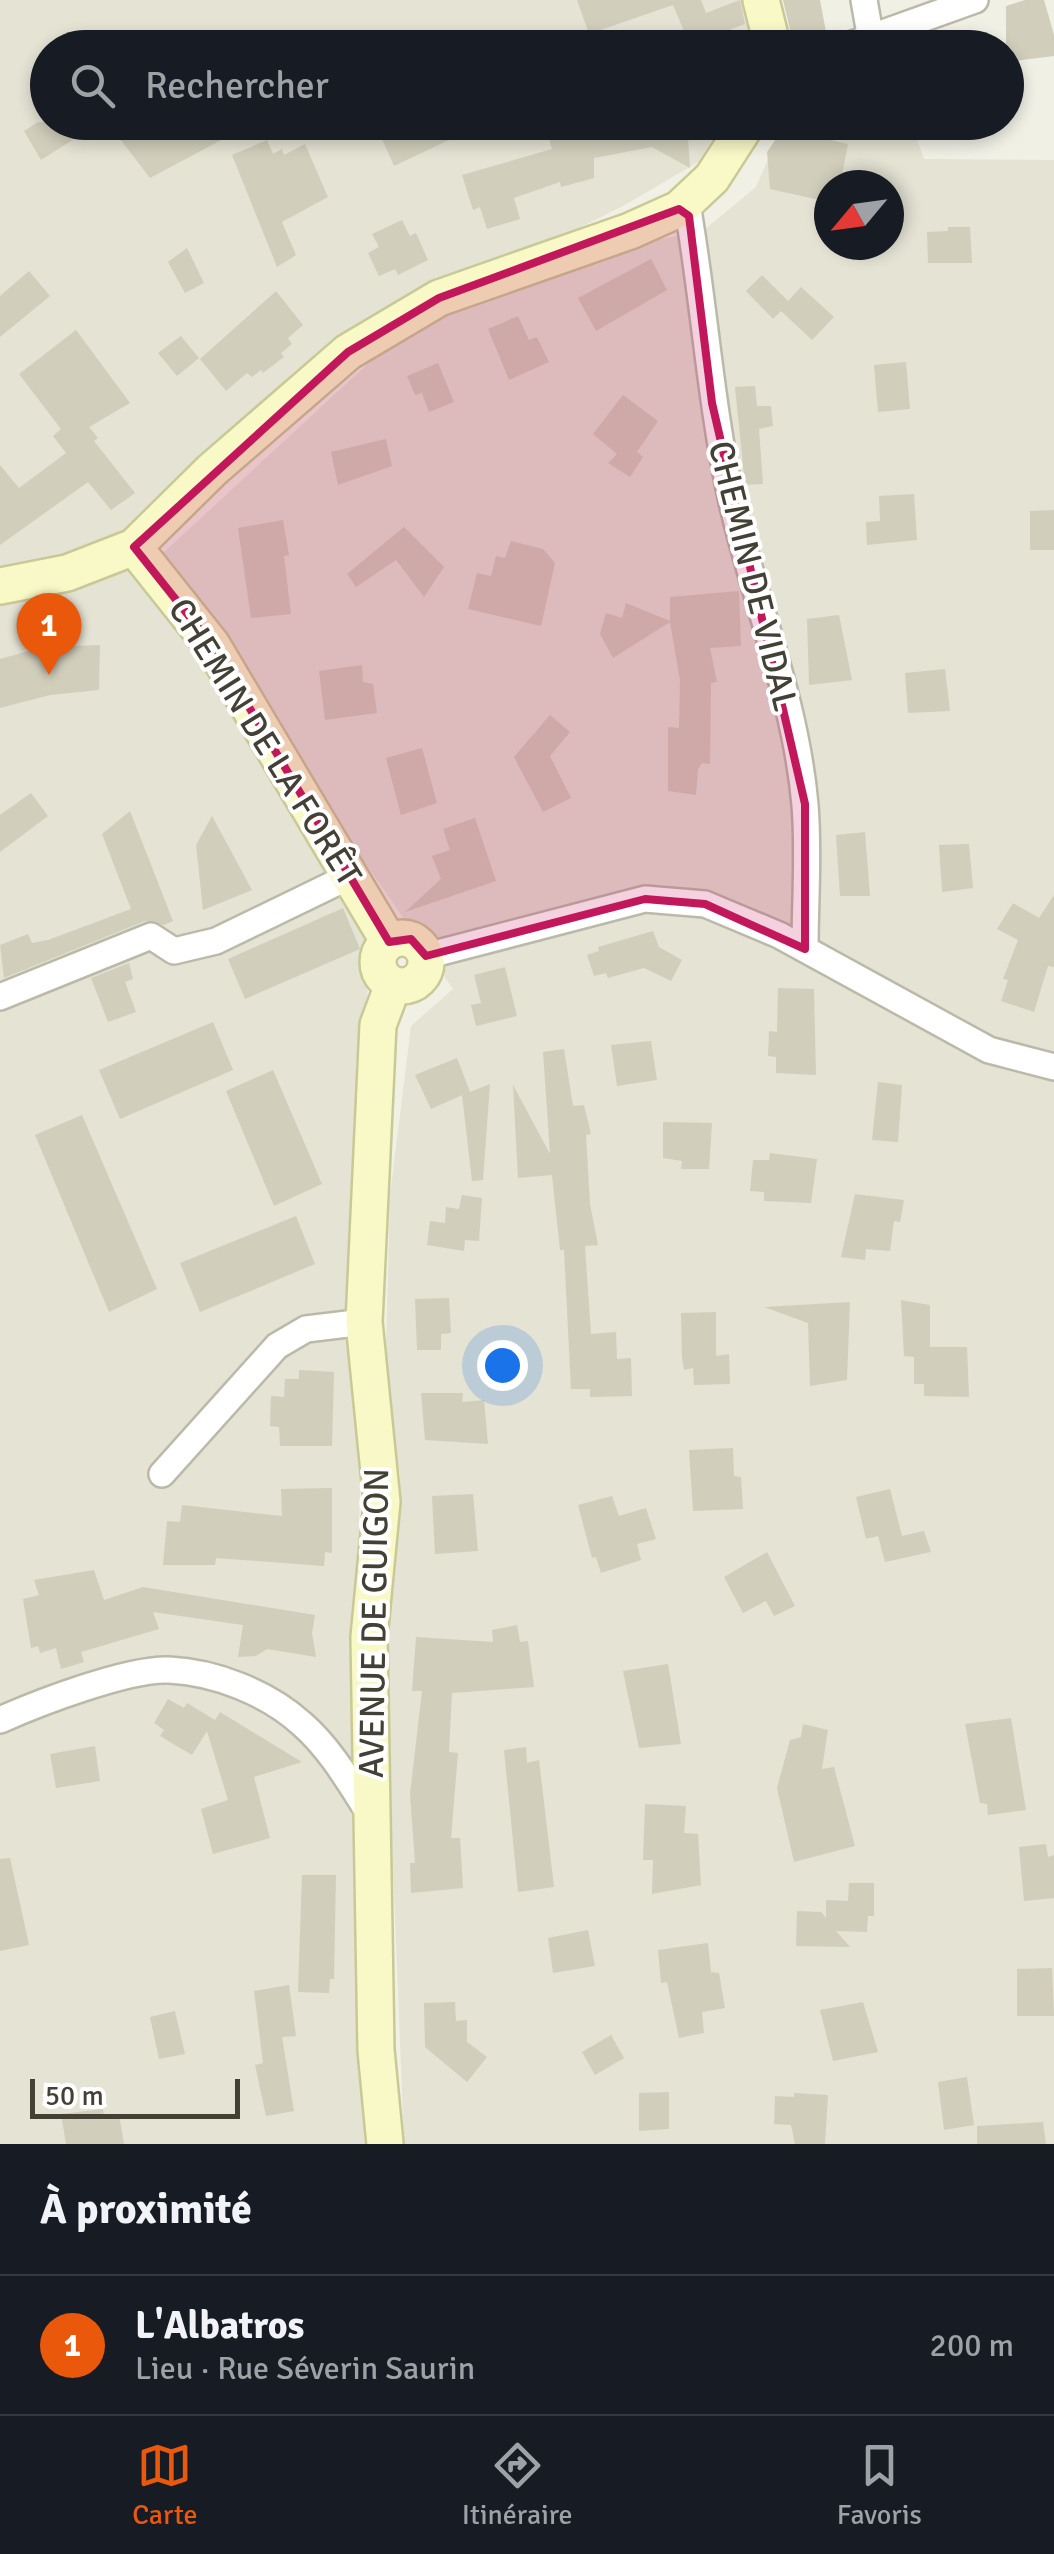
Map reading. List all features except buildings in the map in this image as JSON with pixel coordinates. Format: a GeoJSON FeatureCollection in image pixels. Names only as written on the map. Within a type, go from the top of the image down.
{"type":"FeatureCollection","features":[{"type":"Feature","properties":{"kind":"street"},"geometry":{"type":"LineString","coordinates":[[761,0],[768,30]]}},
{"type":"Feature","properties":{"kind":"street"},"geometry":{"type":"LineString","coordinates":[[864,0],[869,30]]}},
{"type":"Feature","properties":{"kind":"street"},"geometry":{"type":"LineString","coordinates":[[882,30],[975,0]]}},
{"type":"Feature","properties":{"kind":"street"},"geometry":{"type":"LineString","coordinates":[[0,586],[67,572],[134,547],[212,470],[348,352],[439,298],[630,231],[679,208],[712,178],[736,140]]}},
{"type":"Feature","properties":{"kind":"street","name":"CHEMIN DE VIDAL"},"geometry":{"type":"LineString","coordinates":[[679,208],[690,216],[709,333],[712,403],[733,505],[780,672],[805,804],[805,949]]}},
{"type":"Feature","properties":{"kind":"street","name":"CHEMIN DE LA FORÊT"},"geometry":{"type":"LineString","coordinates":[[134,547],[212,646],[389,942]]}},
{"type":"Feature","properties":{"kind":"street"},"geometry":{"type":"LineString","coordinates":[[0,997],[150,936],[174,952],[216,940],[348,876]]}},
{"type":"Feature","properties":{"kind":"street"},"geometry":{"type":"LineString","coordinates":[[426,956],[645,899],[705,904],[805,949],[989,1050],[1054,1067]]}},
{"type":"Feature","properties":{"kind":"street"},"geometry":{"type":"LineString","coordinates":[[412,939],[426,956],[422,976],[404,986],[394,985],[382,975],[378,960],[389,942],[412,939]]}},
{"type":"Feature","properties":{"kind":"street","name":"AVENUE DE GUIGON"},"geometry":{"type":"LineString","coordinates":[[385,2144],[376,2050],[369,1637],[382,1502],[364,1322],[378,1025],[394,985]]}},
{"type":"Feature","properties":{"kind":"street"},"geometry":{"type":"LineString","coordinates":[[162,1474],[277,1346],[306,1329],[364,1322]]}},
{"type":"Feature","properties":{"kind":"street"},"geometry":{"type":"LineString","coordinates":[[0,1720],[140,1673],[168,1670],[219,1680],[271,1700],[305,1726],[371,1816]]}},
{"type":"Feature","properties":{"kind":"highlighted area"},"geometry":{"type":"Polygon","coordinates":[[[679,209],[689,216],[712,403],[805,804],[805,949],[705,904],[645,899],[426,956],[411,939],[389,942],[212,645],[134,547],[348,352],[439,298],[679,209]]]}},
{"type":"Feature","properties":{"kind":"shaded area"},"geometry":{"type":"Polygon","coordinates":[[[0,0],[747,0],[748,30],[30,30],[30,140],[712,140],[700,161],[623,206],[439,298],[134,547],[236,708],[370,948],[351,1271],[361,1460],[357,1590],[366,2144],[0,2144],[0,0]]]}},
{"type":"Feature","properties":{"kind":"shaded area"},"geometry":{"type":"Polygon","coordinates":[[[777,140],[917,140],[924,159],[1054,160],[1054,2144],[404,2144],[384,1635],[400,1475],[385,1388],[390,1196],[411,1026],[453,989],[292,758],[161,555],[387,346],[470,303],[648,242],[704,230],[756,187],[777,140]]]}},
{"type":"Feature","properties":{"kind":"place","name":"L'Albatros"},"geometry":{"type":"Point","coordinates":[49,675]}}]}
